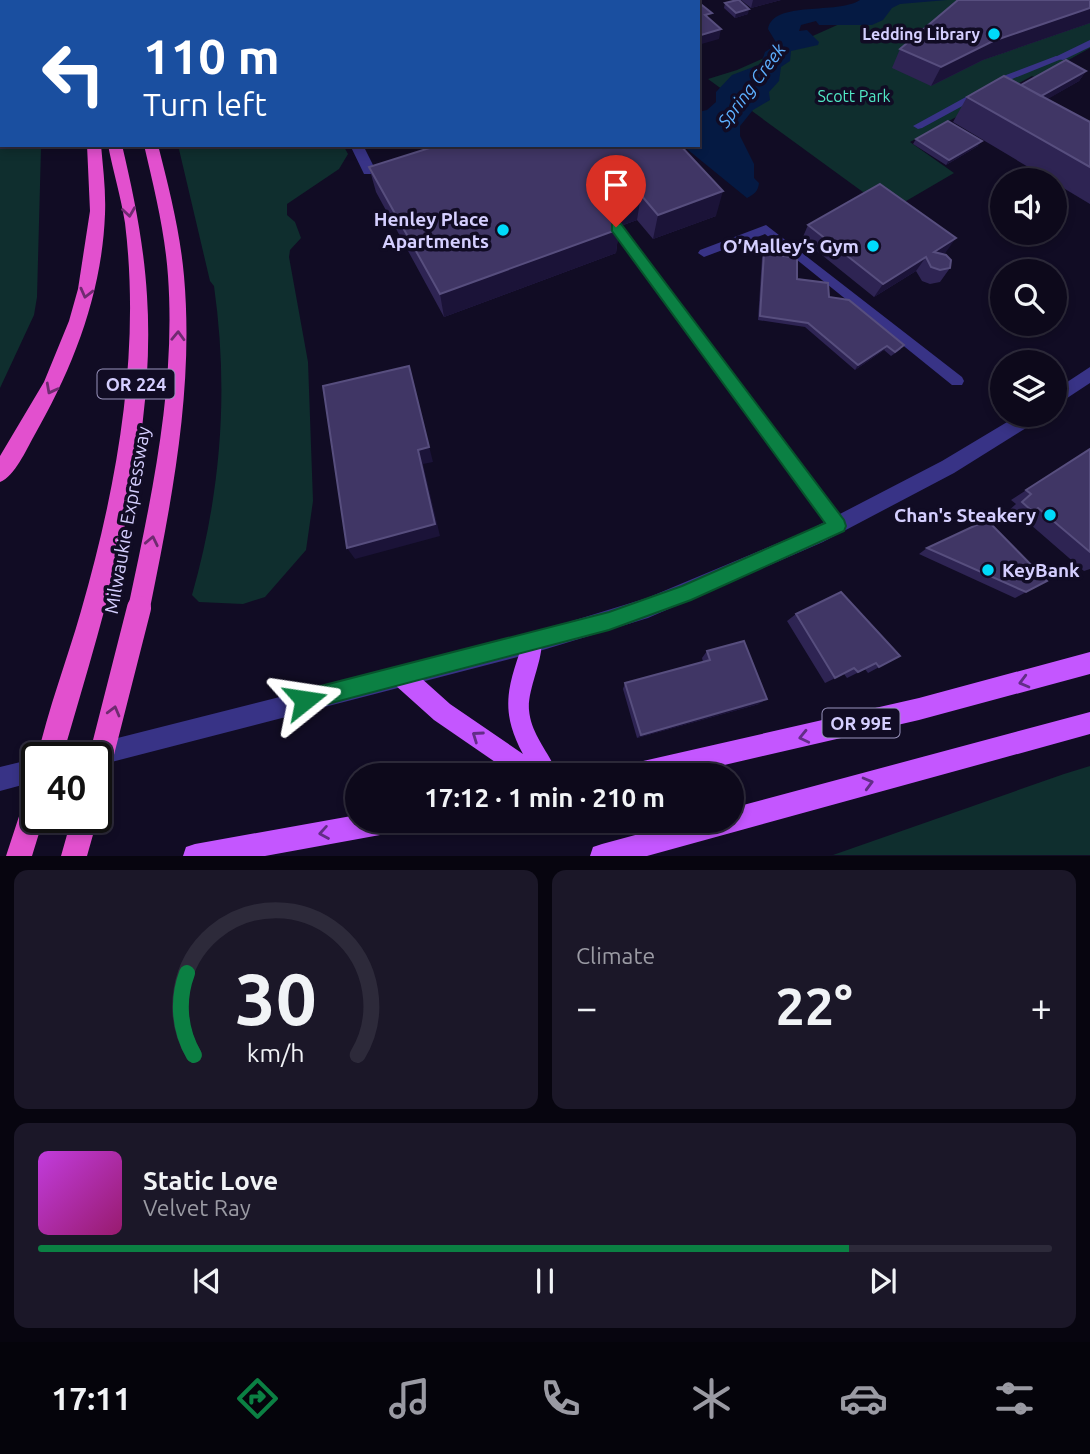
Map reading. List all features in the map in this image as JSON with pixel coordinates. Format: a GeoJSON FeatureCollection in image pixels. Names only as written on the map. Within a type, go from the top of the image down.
{"type":"FeatureCollection","features":[{"type":"Feature","properties":{"kind":"highway"},"geometry":{"type":"LineString","coordinates":[[0,473],[28,431],[57,377],[77,326],[93,259],[98,217],[94,147]]}},
{"type":"Feature","properties":{"kind":"highway","name":"Milwaukie Expressway"},"geometry":{"type":"LineString","coordinates":[[54,742],[111,534],[126,460],[135,394],[139,337],[133,241],[116,147]]}},
{"type":"Feature","properties":{"kind":"highway","name":"Milwaukie Expressway"},"geometry":{"type":"LineString","coordinates":[[105,742],[139,608],[168,453],[176,386],[176,276],[170,232],[151,147]]}},
{"type":"Feature","properties":{"kind":"highway"},"geometry":{"type":"LineString","coordinates":[[19,856],[26,833]]}},
{"type":"Feature","properties":{"kind":"highway"},"geometry":{"type":"LineString","coordinates":[[74,856],[80,833]]}},
{"type":"Feature","properties":{"kind":"main road"},"geometry":{"type":"LineString","coordinates":[[534,643],[517,689],[516,712],[522,733],[540,763]]}},
{"type":"Feature","properties":{"kind":"main road","name":"OR 99E"},"geometry":{"type":"LineString","coordinates":[[685,763],[821,733],[1026,682],[1090,663]]}},
{"type":"Feature","properties":{"kind":"main road"},"geometry":{"type":"LineString","coordinates":[[403,677],[442,712],[516,763]]}},
{"type":"Feature","properties":{"kind":"main road"},"geometry":{"type":"LineString","coordinates":[[744,816],[1090,723]]}},
{"type":"Feature","properties":{"kind":"main road"},"geometry":{"type":"LineString","coordinates":[[194,856],[345,829]]}},
{"type":"Feature","properties":{"kind":"main road"},"geometry":{"type":"LineString","coordinates":[[602,856],[684,833]]}},
{"type":"Feature","properties":{"kind":"street"},"geometry":{"type":"LineString","coordinates":[[1059,58],[1090,43]]}},
{"type":"Feature","properties":{"kind":"street"},"geometry":{"type":"LineString","coordinates":[[357,147],[369,171]]}},
{"type":"Feature","properties":{"kind":"street"},"geometry":{"type":"LineString","coordinates":[[1067,390],[1090,374]]}},
{"type":"Feature","properties":{"kind":"street"},"geometry":{"type":"LineString","coordinates":[[112,750],[534,643],[648,608],[760,562],[838,526],[948,467],[1013,427]]}},
{"type":"Feature","properties":{"kind":"street"},"geometry":{"type":"LineString","coordinates":[[0,779],[21,773]]}},
{"type":"Feature","properties":{"kind":"lane"},"geometry":{"type":"LineString","coordinates":[[918,126],[1009,77],[1059,58]]}},
{"type":"Feature","properties":{"kind":"lane"},"geometry":{"type":"LineString","coordinates":[[616,227],[838,526]]}},
{"type":"Feature","properties":{"kind":"lane"},"geometry":{"type":"LineString","coordinates":[[704,253],[766,229],[957,381]]}},
{"type":"Feature","properties":{"kind":"green space","name":"Scott Park"},"geometry":{"type":"Polygon","coordinates":[[[893,0],[1070,0],[1090,10],[1090,48],[910,142],[954,173],[889,211],[708,79],[737,70],[893,0]]]}},
{"type":"Feature","properties":{"kind":"green space"},"geometry":{"type":"Polygon","coordinates":[[[0,147],[41,147],[37,297],[34,315],[0,388],[0,147]]]}},
{"type":"Feature","properties":{"kind":"green space"},"geometry":{"type":"Polygon","coordinates":[[[178,147],[344,147],[348,154],[339,169],[287,204],[287,215],[295,222],[301,238],[290,250],[289,257],[308,362],[313,501],[306,550],[265,597],[243,604],[199,602],[192,595],[210,519],[220,442],[219,326],[214,286],[210,281],[178,147]]]}},
{"type":"Feature","properties":{"kind":"green space"},"geometry":{"type":"Polygon","coordinates":[[[1090,766],[1090,855],[833,855],[1064,774],[1090,766]]]}},
{"type":"Feature","properties":{"kind":"water","name":"Spring Creek"},"geometry":{"type":"Polygon","coordinates":[[[860,0],[947,0],[900,4],[892,8],[883,20],[872,25],[819,25],[816,21],[801,25],[799,31],[807,30],[819,42],[818,45],[791,51],[790,61],[781,67],[779,81],[769,92],[770,100],[753,110],[740,126],[740,136],[754,164],[754,178],[759,183],[754,194],[747,198],[684,147],[700,147],[700,112],[707,110],[716,102],[716,92],[732,75],[761,64],[765,52],[777,44],[768,29],[772,20],[781,14],[794,11],[850,4],[860,0]]]}},
{"type":"Feature","properties":{"kind":"building"},"geometry":{"type":"Polygon","coordinates":[[[739,0],[749,9],[736,13],[725,3],[739,0]]]}},
{"type":"Feature","properties":{"kind":"building"},"geometry":{"type":"Polygon","coordinates":[[[958,0],[1090,0],[1090,8],[993,41],[941,67],[900,49],[958,0]]]}},
{"type":"Feature","properties":{"kind":"building"},"geometry":{"type":"Polygon","coordinates":[[[700,4],[712,13],[705,15],[721,29],[700,35],[700,4]]]}},
{"type":"Feature","properties":{"kind":"building"},"geometry":{"type":"Polygon","coordinates":[[[1066,60],[1086,71],[1041,96],[1021,85],[1066,60]]]}},
{"type":"Feature","properties":{"kind":"building"},"geometry":{"type":"Polygon","coordinates":[[[1004,76],[1090,122],[1090,167],[967,97],[1004,76]]]}},
{"type":"Feature","properties":{"kind":"building"},"geometry":{"type":"Polygon","coordinates":[[[948,121],[982,141],[949,160],[916,139],[948,121]]]}},
{"type":"Feature","properties":{"kind":"building","name":"Henley Place Apartments"},"geometry":{"type":"Polygon","coordinates":[[[433,147],[682,147],[723,191],[658,215],[641,195],[603,208],[619,229],[440,294],[369,167],[433,147]]]}},
{"type":"Feature","properties":{"kind":"building","name":"O’Malley’s Gym"},"geometry":{"type":"Polygon","coordinates":[[[880,184],[956,238],[934,252],[946,255],[951,260],[950,268],[940,270],[931,267],[926,257],[883,284],[808,225],[880,184]]]}},
{"type":"Feature","properties":{"kind":"building"},"geometry":{"type":"Polygon","coordinates":[[[764,253],[797,258],[797,279],[828,283],[829,297],[849,300],[904,345],[895,352],[887,346],[858,365],[808,323],[760,316],[764,253]]]}},
{"type":"Feature","properties":{"kind":"building"},"geometry":{"type":"Polygon","coordinates":[[[409,366],[429,447],[418,450],[435,524],[347,548],[323,386],[409,366]]]}},
{"type":"Feature","properties":{"kind":"building","name":"Chan's Steakery"},"geometry":{"type":"Polygon","coordinates":[[[1090,449],[1090,552],[1038,508],[1033,512],[1022,502],[1031,494],[1026,490],[1090,449]]]}},
{"type":"Feature","properties":{"kind":"building","name":"KeyBank"},"geometry":{"type":"Polygon","coordinates":[[[987,520],[1047,581],[1026,592],[927,548],[987,520]]]}},
{"type":"Feature","properties":{"kind":"building"},"geometry":{"type":"Polygon","coordinates":[[[841,592],[900,656],[879,667],[876,663],[858,672],[854,668],[835,678],[796,614],[841,592]]]}},
{"type":"Feature","properties":{"kind":"building"},"geometry":{"type":"Polygon","coordinates":[[[744,641],[767,699],[641,735],[625,683],[710,660],[707,651],[744,641]]]}},
{"type":"Feature","properties":{"kind":"place","name":"Ledding Library"},"geometry":{"type":"Point","coordinates":[994,34]}},
{"type":"Feature","properties":{"kind":"place","name":"Henley Place Apartments"},"geometry":{"type":"Point","coordinates":[503,230]}},
{"type":"Feature","properties":{"kind":"place","name":"O’Malley’s Gym"},"geometry":{"type":"Point","coordinates":[873,246]}},
{"type":"Feature","properties":{"kind":"place","name":"Chan's Steakery"},"geometry":{"type":"Point","coordinates":[1050,515]}},
{"type":"Feature","properties":{"kind":"place","name":"KeyBank"},"geometry":{"type":"Point","coordinates":[988,570]}},
{"type":"Feature","properties":{"kind":"route"},"geometry":{"type":"LineString","coordinates":[[305,700],[534,643],[609,621],[685,594],[838,526],[616,227]]}}]}
